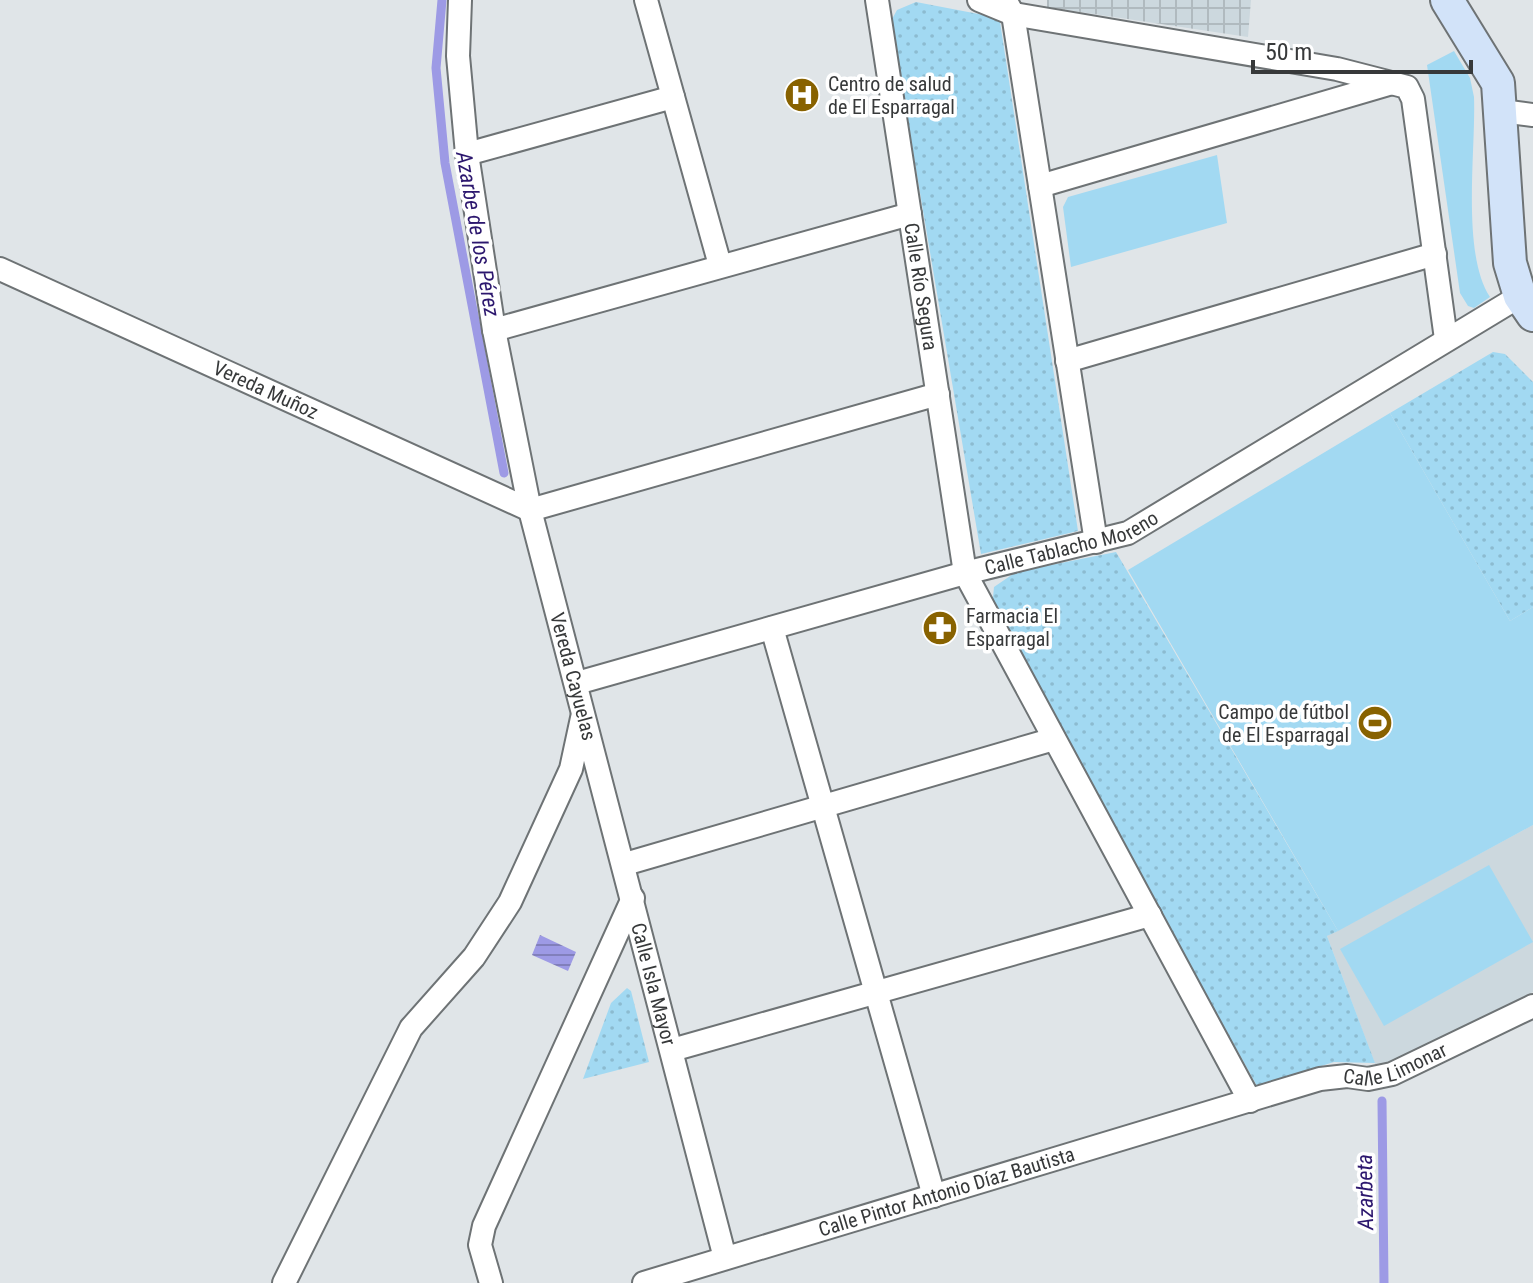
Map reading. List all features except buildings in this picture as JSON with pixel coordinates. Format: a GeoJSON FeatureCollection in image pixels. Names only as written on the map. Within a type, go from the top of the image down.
{"type":"FeatureCollection","features":[{"type":"Feature","properties":{"kind":"main road"},"geometry":{"type":"LineString","coordinates":[[1447,0],[1490,64],[1498,83],[1505,224],[1510,263],[1526,305]]}},
{"type":"Feature","properties":{"kind":"street","name":"Vereda Cayuelas"},"geometry":{"type":"LineString","coordinates":[[284,1283],[411,1028],[474,957],[510,902],[571,769],[584,709],[530,510],[494,330],[467,154],[458,56],[460,0]]}},
{"type":"Feature","properties":{"kind":"street"},"geometry":{"type":"LineString","coordinates":[[646,0],[720,265]]}},
{"type":"Feature","properties":{"kind":"street","name":"Calle Río Segura"},"geometry":{"type":"LineString","coordinates":[[877,0],[965,573],[1250,1101]]}},
{"type":"Feature","properties":{"kind":"street"},"geometry":{"type":"LineString","coordinates":[[979,0],[1396,81],[1407,87],[1413,99],[1446,339]]}},
{"type":"Feature","properties":{"kind":"street"},"geometry":{"type":"LineString","coordinates":[[1009,7],[1096,542]]}},
{"type":"Feature","properties":{"kind":"street"},"geometry":{"type":"LineString","coordinates":[[1040,186],[1396,81]]}},
{"type":"Feature","properties":{"kind":"street"},"geometry":{"type":"LineString","coordinates":[[467,154],[673,97]]}},
{"type":"Feature","properties":{"kind":"street"},"geometry":{"type":"LineString","coordinates":[[1501,111],[1533,115]]}},
{"type":"Feature","properties":{"kind":"street"},"geometry":{"type":"LineString","coordinates":[[494,330],[910,214]]}},
{"type":"Feature","properties":{"kind":"street"},"geometry":{"type":"LineString","coordinates":[[1067,361],[1435,254]]}},
{"type":"Feature","properties":{"kind":"street","name":"Vereda Muñoz"},"geometry":{"type":"LineString","coordinates":[[0,269],[530,510]]}},
{"type":"Feature","properties":{"kind":"street","name":"Calle Tablacho Moreno"},"geometry":{"type":"LineString","coordinates":[[577,683],[965,573],[1128,533],[1446,339],[1526,305]]}},
{"type":"Feature","properties":{"kind":"street"},"geometry":{"type":"LineString","coordinates":[[530,510],[938,394]]}},
{"type":"Feature","properties":{"kind":"street"},"geometry":{"type":"LineString","coordinates":[[772,628],[934,1196]]}},
{"type":"Feature","properties":{"kind":"street","name":"Calle Isla Mayor"},"geometry":{"type":"LineString","coordinates":[[584,709],[725,1258]]}},
{"type":"Feature","properties":{"kind":"street"},"geometry":{"type":"LineString","coordinates":[[625,864],[1054,739]]}},
{"type":"Feature","properties":{"kind":"street"},"geometry":{"type":"LineString","coordinates":[[491,1283],[480,1245],[484,1226],[633,898]]}},
{"type":"Feature","properties":{"kind":"street"},"geometry":{"type":"LineString","coordinates":[[672,1050],[1150,915]]}},
{"type":"Feature","properties":{"kind":"street","name":"Calle Limonar"},"geometry":{"type":"LineString","coordinates":[[1250,1101],[1334,1076],[1383,1077],[1533,1006]]}},
{"type":"Feature","properties":{"kind":"street","name":"Calle Pintor Antonio Díaz Bautista"},"geometry":{"type":"LineString","coordinates":[[644,1283],[1250,1101]]}},
{"type":"Feature","properties":{"kind":"shaded area"},"geometry":{"type":"Polygon","coordinates":[[[1047,0],[1251,0],[1248,37],[1047,7],[1047,0]]]}},
{"type":"Feature","properties":{"kind":"shaded area"},"geometry":{"type":"Polygon","coordinates":[[[916,2],[989,16],[1000,22],[1078,531],[981,554],[891,21],[897,10],[916,2]]]}},
{"type":"Feature","properties":{"kind":"shaded area"},"geometry":{"type":"Polygon","coordinates":[[[1454,51],[1470,78],[1474,97],[1473,229],[1481,278],[1490,297],[1474,308],[1468,306],[1460,293],[1427,65],[1454,51]]]}},
{"type":"Feature","properties":{"kind":"shaded area"},"geometry":{"type":"Polygon","coordinates":[[[1217,155],[1227,223],[1071,267],[1063,207],[1068,197],[1217,155]]]}},
{"type":"Feature","properties":{"kind":"shaded area"},"geometry":{"type":"Polygon","coordinates":[[[1493,352],[1505,354],[1533,382],[1533,607],[1510,621],[1390,413],[1493,352]]]}},
{"type":"Feature","properties":{"kind":"shaded area","name":"Campo de fútbol de El Esparragal"},"geometry":{"type":"Polygon","coordinates":[[[1390,413],[1510,621],[1533,607],[1533,825],[1338,931],[1128,570],[1390,413]]]}},
{"type":"Feature","properties":{"kind":"shaded area"},"geometry":{"type":"Polygon","coordinates":[[[1116,552],[1338,931],[1327,936],[1375,1063],[1334,1062],[1257,1086],[992,608],[994,587],[1016,572],[1116,552]]]}},
{"type":"Feature","properties":{"kind":"shaded area"},"geometry":{"type":"Polygon","coordinates":[[[1533,825],[1533,992],[1377,1069],[1327,936],[1533,825]]]}},
{"type":"Feature","properties":{"kind":"shaded area"},"geometry":{"type":"Polygon","coordinates":[[[1489,865],[1533,942],[1384,1026],[1340,949],[1489,865]]]}},
{"type":"Feature","properties":{"kind":"shaded area"},"geometry":{"type":"Polygon","coordinates":[[[540,935],[576,952],[568,971],[532,955],[540,935]]]}},
{"type":"Feature","properties":{"kind":"shaded area"},"geometry":{"type":"Polygon","coordinates":[[[627,988],[631,991],[649,1062],[583,1079],[611,1003],[627,988]]]}},
{"type":"Feature","properties":{"kind":"waterway","name":"Azarbe de los Pérez"},"geometry":{"type":"LineString","coordinates":[[442,0],[436,68],[445,163],[504,473]]}},
{"type":"Feature","properties":{"kind":"waterway","name":"Azarbeta"},"geometry":{"type":"LineString","coordinates":[[1382,1101],[1384,1283]]}},
{"type":"Feature","properties":{"kind":"place","name":"Centro de salud de El Esparragal"},"geometry":{"type":"Point","coordinates":[802,95]}},
{"type":"Feature","properties":{"kind":"place","name":"Farmacia El Esparragal"},"geometry":{"type":"Point","coordinates":[940,628]}},
{"type":"Feature","properties":{"kind":"place","name":"Campo de fútbol de El Esparragal"},"geometry":{"type":"Point","coordinates":[1375,723]}}]}
